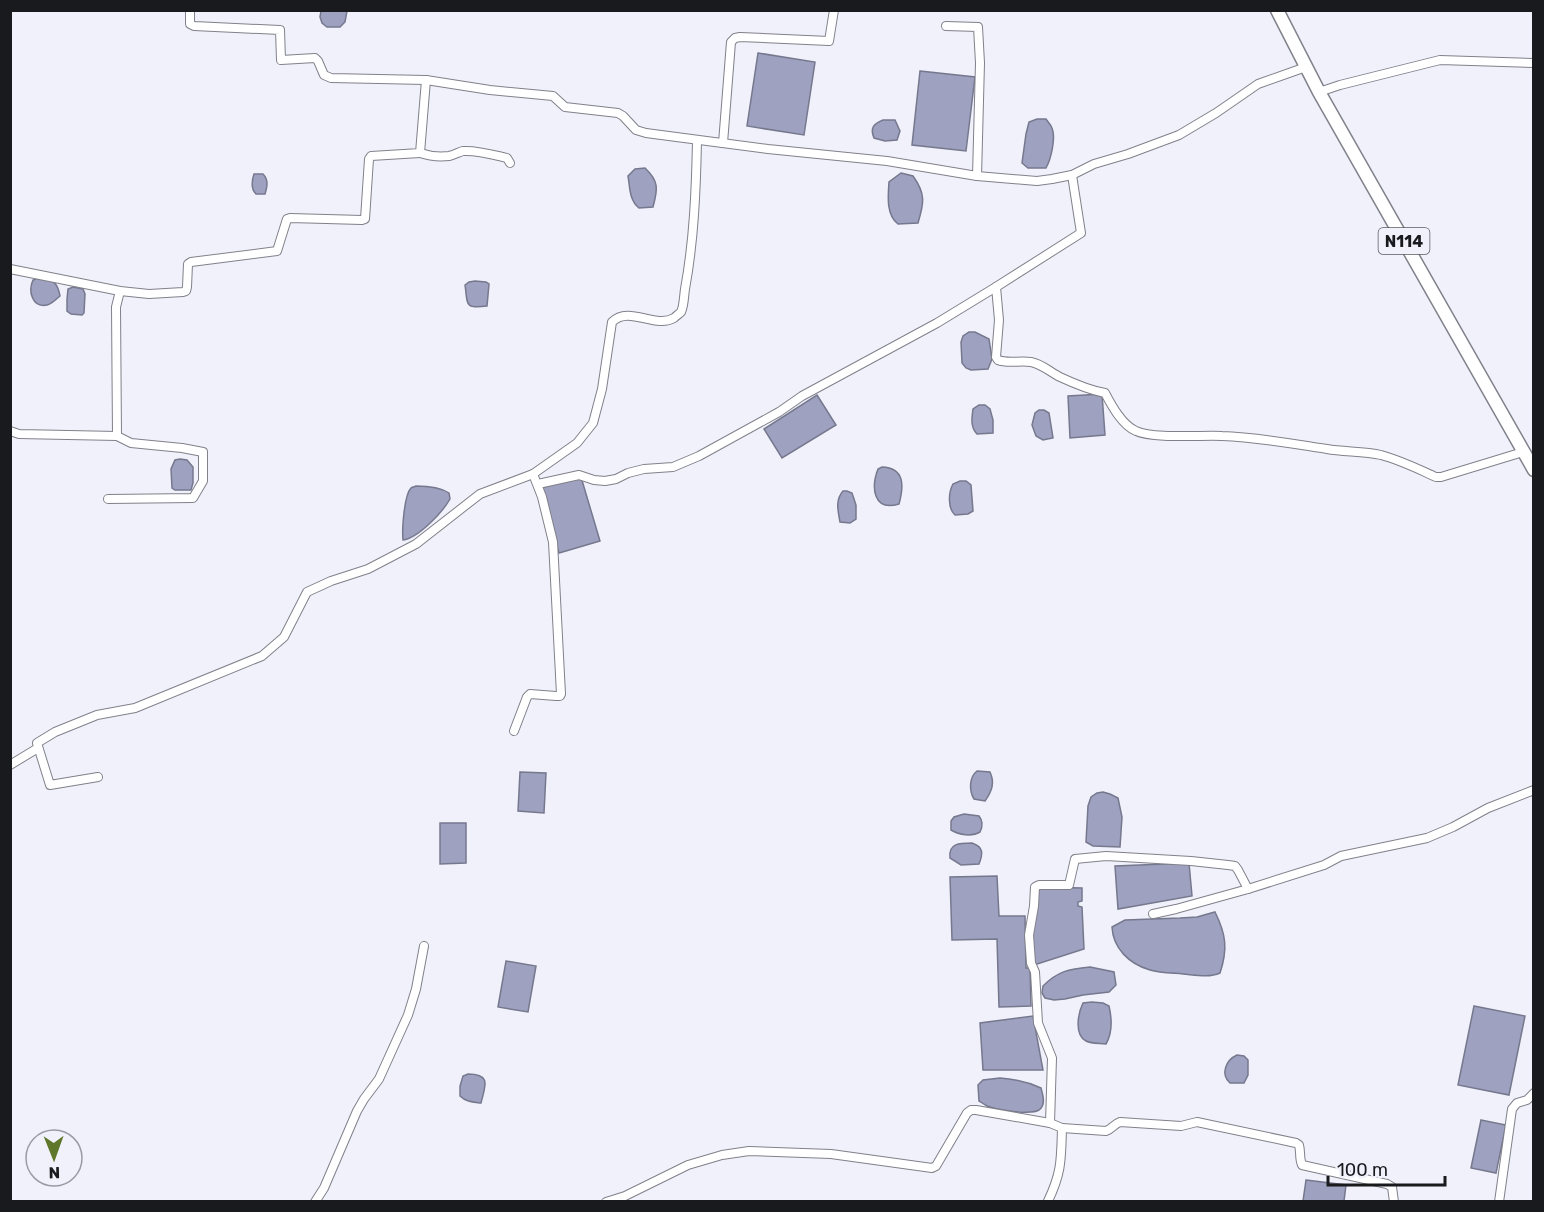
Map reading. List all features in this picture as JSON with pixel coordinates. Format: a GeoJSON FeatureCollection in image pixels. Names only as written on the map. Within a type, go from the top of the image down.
{"type":"FeatureCollection","features":[{"type":"Feature","properties":{"kind":"highway","name":"N114"},"geometry":{"type":"LineString","coordinates":[[1277,10],[1319,92],[1533,470]]}},
{"type":"Feature","properties":{"kind":"street"},"geometry":{"type":"LineString","coordinates":[[190,10],[190,24],[194,26],[280,30],[281,60],[317,59],[326,77],[426,80],[490,90],[553,96],[565,107],[618,113],[636,130],[646,133],[697,141],[887,161],[977,176],[1037,181],[1072,174],[1094,164],[1179,135],[1258,84],[1306,67]]}},
{"type":"Feature","properties":{"kind":"street"},"geometry":{"type":"LineString","coordinates":[[723,143],[731,42],[740,36],[829,41],[834,10]]}},
{"type":"Feature","properties":{"kind":"street"},"geometry":{"type":"LineString","coordinates":[[946,26],[978,27],[980,63],[977,176]]}},
{"type":"Feature","properties":{"kind":"street"},"geometry":{"type":"LineString","coordinates":[[1319,92],[1440,60],[1533,63]]}},
{"type":"Feature","properties":{"kind":"street"},"geometry":{"type":"LineString","coordinates":[[420,153],[426,80]]}},
{"type":"Feature","properties":{"kind":"street"},"geometry":{"type":"LineString","coordinates":[[98,777],[50,785],[37,743],[56,732],[97,715],[135,708],[262,656],[284,637],[307,592],[331,581],[368,569],[416,544],[480,494],[533,474],[577,443],[593,423],[602,389],[612,322],[618,316],[626,315],[665,321],[681,312],[689,269],[696,200],[697,141]]}},
{"type":"Feature","properties":{"kind":"street"},"geometry":{"type":"LineString","coordinates":[[10,269],[120,291],[149,294],[183,292],[187,288],[187,267],[191,262],[277,251],[287,219],[365,219],[371,156],[420,153],[427,156],[451,156],[465,151],[507,158],[510,163]]}},
{"type":"Feature","properties":{"kind":"street"},"geometry":{"type":"LineString","coordinates":[[538,484],[579,475],[605,481],[644,469],[673,468],[699,456],[779,412],[802,396],[937,324],[1081,233],[1072,174]]}},
{"type":"Feature","properties":{"kind":"street"},"geometry":{"type":"LineString","coordinates":[[996,287],[999,320],[996,357],[998,360],[1003,362],[1029,361],[1087,389],[1105,393],[1129,427],[1137,432],[1152,435],[1224,436],[1272,440],[1379,455],[1405,462],[1436,477],[1523,452]]}},
{"type":"Feature","properties":{"kind":"street"},"geometry":{"type":"LineString","coordinates":[[117,436],[116,307],[120,291]]}},
{"type":"Feature","properties":{"kind":"street"},"geometry":{"type":"LineString","coordinates":[[10,431],[19,434],[117,436],[131,443],[203,452],[203,481],[193,498],[108,499]]}},
{"type":"Feature","properties":{"kind":"street"},"geometry":{"type":"LineString","coordinates":[[514,731],[530,694],[560,696],[561,694],[553,542],[538,484],[533,474]]}},
{"type":"Feature","properties":{"kind":"street"},"geometry":{"type":"LineString","coordinates":[[10,765],[38,748]]}},
{"type":"Feature","properties":{"kind":"street"},"geometry":{"type":"LineString","coordinates":[[1153,914],[1248,889],[1324,865],[1341,856],[1427,838],[1453,827],[1488,807],[1533,790]]}},
{"type":"Feature","properties":{"kind":"street"},"geometry":{"type":"LineString","coordinates":[[1050,1123],[1052,1058],[1038,1023],[1035,972],[1031,963],[1029,935],[1036,886],[1069,885],[1075,859],[1106,856],[1235,866],[1248,889]]}},
{"type":"Feature","properties":{"kind":"street"},"geometry":{"type":"LineString","coordinates":[[315,1202],[329,1178],[357,1111],[363,1099],[379,1079],[408,1015],[416,989],[424,946]]}},
{"type":"Feature","properties":{"kind":"street"},"geometry":{"type":"LineString","coordinates":[[1499,1202],[1512,1109],[1517,1103],[1527,1100],[1533,1093]]}},
{"type":"Feature","properties":{"kind":"street"},"geometry":{"type":"LineString","coordinates":[[606,1202],[625,1196],[688,1166],[722,1155],[749,1151],[831,1154],[932,1168],[936,1166],[967,1113],[971,1110],[1050,1123],[1062,1128],[1106,1131],[1120,1122],[1181,1126],[1197,1122],[1296,1143],[1299,1145],[1302,1165],[1387,1184],[1392,1187],[1394,1202]]}},
{"type":"Feature","properties":{"kind":"street"},"geometry":{"type":"LineString","coordinates":[[1048,1201],[1056,1185],[1061,1166],[1062,1128]]}},
{"type":"Feature","properties":{"kind":"water"},"geometry":{"type":"Polygon","coordinates":[[[321,11],[347,11],[345,22],[340,27],[327,27],[322,23],[321,11]]]}},
{"type":"Feature","properties":{"kind":"water"},"geometry":{"type":"Polygon","coordinates":[[[758,53],[815,62],[804,135],[747,126],[758,53]]]}},
{"type":"Feature","properties":{"kind":"water"},"geometry":{"type":"Polygon","coordinates":[[[920,71],[975,77],[966,151],[912,145],[920,71]]]}},
{"type":"Feature","properties":{"kind":"water"},"geometry":{"type":"Polygon","coordinates":[[[1046,119],[1052,127],[1050,159],[1046,168],[1028,168],[1022,163],[1026,134],[1029,122],[1046,119]]]}},
{"type":"Feature","properties":{"kind":"water"},"geometry":{"type":"Polygon","coordinates":[[[883,120],[895,120],[900,131],[897,140],[885,141],[874,138],[873,127],[883,120]]]}},
{"type":"Feature","properties":{"kind":"water"},"geometry":{"type":"Polygon","coordinates":[[[645,168],[655,181],[656,195],[653,207],[639,208],[632,197],[628,176],[635,169],[645,168]]]}},
{"type":"Feature","properties":{"kind":"water"},"geometry":{"type":"Polygon","coordinates":[[[901,173],[913,176],[920,188],[922,204],[918,223],[898,224],[891,216],[888,199],[889,182],[901,173]]]}},
{"type":"Feature","properties":{"kind":"water"},"geometry":{"type":"Polygon","coordinates":[[[254,174],[265,176],[267,184],[265,194],[254,192],[252,184],[254,174]]]}},
{"type":"Feature","properties":{"kind":"water"},"geometry":{"type":"Polygon","coordinates":[[[38,278],[56,284],[60,296],[52,303],[38,304],[32,298],[33,280],[38,278]]]}},
{"type":"Feature","properties":{"kind":"water"},"geometry":{"type":"Polygon","coordinates":[[[475,281],[489,284],[487,306],[474,307],[467,301],[465,285],[475,281]]]}},
{"type":"Feature","properties":{"kind":"water"},"geometry":{"type":"Polygon","coordinates":[[[73,287],[83,289],[85,294],[82,315],[71,314],[67,311],[68,289],[73,287]]]}},
{"type":"Feature","properties":{"kind":"water"},"geometry":{"type":"Polygon","coordinates":[[[969,332],[975,332],[989,339],[992,359],[988,369],[971,370],[962,363],[961,342],[963,336],[969,332]]]}},
{"type":"Feature","properties":{"kind":"water"},"geometry":{"type":"Polygon","coordinates":[[[1102,394],[1105,435],[1070,438],[1068,396],[1102,394]]]}},
{"type":"Feature","properties":{"kind":"water"},"geometry":{"type":"Polygon","coordinates":[[[817,395],[836,425],[782,458],[764,429],[817,395]]]}},
{"type":"Feature","properties":{"kind":"water"},"geometry":{"type":"Polygon","coordinates":[[[979,405],[985,405],[990,409],[993,433],[977,434],[973,428],[973,409],[979,405]]]}},
{"type":"Feature","properties":{"kind":"water"},"geometry":{"type":"Polygon","coordinates":[[[1039,410],[1049,413],[1053,438],[1043,440],[1036,436],[1032,425],[1035,413],[1039,410]]]}},
{"type":"Feature","properties":{"kind":"water"},"geometry":{"type":"Polygon","coordinates":[[[175,460],[187,460],[193,467],[191,490],[172,488],[171,469],[175,460]]]}},
{"type":"Feature","properties":{"kind":"water"},"geometry":{"type":"Polygon","coordinates":[[[890,468],[899,474],[902,491],[899,504],[890,506],[884,504],[876,496],[876,476],[878,469],[890,468]]]}},
{"type":"Feature","properties":{"kind":"water"},"geometry":{"type":"Polygon","coordinates":[[[581,477],[600,541],[559,553],[540,488],[581,477]]]}},
{"type":"Feature","properties":{"kind":"water"},"geometry":{"type":"Polygon","coordinates":[[[966,481],[971,485],[973,511],[968,514],[955,515],[949,501],[950,492],[953,484],[966,481]]]}},
{"type":"Feature","properties":{"kind":"water"},"geometry":{"type":"Polygon","coordinates":[[[416,486],[442,489],[449,493],[450,499],[429,524],[416,535],[403,540],[405,505],[411,488],[416,486]]]}},
{"type":"Feature","properties":{"kind":"water"},"geometry":{"type":"Polygon","coordinates":[[[843,491],[852,493],[856,505],[856,519],[850,523],[840,522],[838,502],[843,491]]]}},
{"type":"Feature","properties":{"kind":"water"},"geometry":{"type":"Polygon","coordinates":[[[977,771],[990,772],[992,776],[992,787],[985,801],[974,799],[971,792],[971,780],[977,771]]]}},
{"type":"Feature","properties":{"kind":"water"},"geometry":{"type":"Polygon","coordinates":[[[520,772],[546,773],[544,813],[518,811],[520,772]]]}},
{"type":"Feature","properties":{"kind":"water"},"geometry":{"type":"Polygon","coordinates":[[[1103,792],[1118,798],[1122,817],[1120,847],[1093,846],[1086,842],[1088,806],[1091,797],[1103,792]]]}},
{"type":"Feature","properties":{"kind":"water"},"geometry":{"type":"Polygon","coordinates":[[[964,814],[979,816],[982,824],[980,832],[966,835],[951,830],[951,821],[954,817],[964,814]]]}},
{"type":"Feature","properties":{"kind":"water"},"geometry":{"type":"Polygon","coordinates":[[[440,823],[466,823],[466,863],[440,864],[440,823]]]}},
{"type":"Feature","properties":{"kind":"water"},"geometry":{"type":"Polygon","coordinates":[[[972,843],[982,851],[979,864],[961,865],[950,858],[953,847],[972,843]]]}},
{"type":"Feature","properties":{"kind":"water"},"geometry":{"type":"Polygon","coordinates":[[[1189,863],[1192,896],[1118,909],[1115,866],[1189,863]]]}},
{"type":"Feature","properties":{"kind":"water"},"geometry":{"type":"Polygon","coordinates":[[[997,876],[999,916],[1025,916],[1026,968],[1030,968],[1031,1006],[999,1007],[997,939],[952,940],[950,877],[997,876]]]}},
{"type":"Feature","properties":{"kind":"water"},"geometry":{"type":"Polygon","coordinates":[[[1039,887],[1082,888],[1082,901],[1078,902],[1078,906],[1082,907],[1084,949],[1034,965],[1032,936],[1039,887]]]}},
{"type":"Feature","properties":{"kind":"water"},"geometry":{"type":"Polygon","coordinates":[[[1215,912],[1222,927],[1225,949],[1220,973],[1216,975],[1166,973],[1142,967],[1123,954],[1113,935],[1112,927],[1125,920],[1197,917],[1215,912]]]}},
{"type":"Feature","properties":{"kind":"water"},"geometry":{"type":"Polygon","coordinates":[[[506,961],[536,966],[528,1012],[498,1007],[506,961]]]}},
{"type":"Feature","properties":{"kind":"water"},"geometry":{"type":"Polygon","coordinates":[[[1090,967],[1114,972],[1116,985],[1109,992],[1065,999],[1045,998],[1042,993],[1043,986],[1054,977],[1070,970],[1090,967]]]}},
{"type":"Feature","properties":{"kind":"water"},"geometry":{"type":"Polygon","coordinates":[[[1092,1002],[1109,1006],[1111,1025],[1106,1044],[1086,1041],[1078,1029],[1083,1003],[1092,1002]]]}},
{"type":"Feature","properties":{"kind":"water"},"geometry":{"type":"Polygon","coordinates":[[[1474,1006],[1525,1016],[1509,1095],[1458,1085],[1474,1006]]]}},
{"type":"Feature","properties":{"kind":"water"},"geometry":{"type":"Polygon","coordinates":[[[1033,1016],[1043,1070],[983,1070],[980,1023],[1033,1016]]]}},
{"type":"Feature","properties":{"kind":"water"},"geometry":{"type":"Polygon","coordinates":[[[1237,1055],[1244,1056],[1248,1060],[1248,1075],[1244,1083],[1230,1083],[1225,1076],[1227,1064],[1237,1055]]]}},
{"type":"Feature","properties":{"kind":"water"},"geometry":{"type":"Polygon","coordinates":[[[468,1074],[481,1076],[484,1079],[485,1086],[481,1103],[467,1101],[460,1096],[463,1076],[468,1074]]]}},
{"type":"Feature","properties":{"kind":"water"},"geometry":{"type":"Polygon","coordinates":[[[1000,1078],[1021,1081],[1041,1088],[1043,1105],[1041,1108],[1029,1112],[1013,1111],[991,1108],[979,1101],[978,1085],[983,1080],[1000,1078]]]}},
{"type":"Feature","properties":{"kind":"water"},"geometry":{"type":"Polygon","coordinates":[[[1481,1120],[1506,1125],[1496,1173],[1471,1168],[1481,1120]]]}},
{"type":"Feature","properties":{"kind":"water"},"geometry":{"type":"Polygon","coordinates":[[[1306,1180],[1346,1185],[1344,1201],[1303,1201],[1306,1180]]]}}]}
